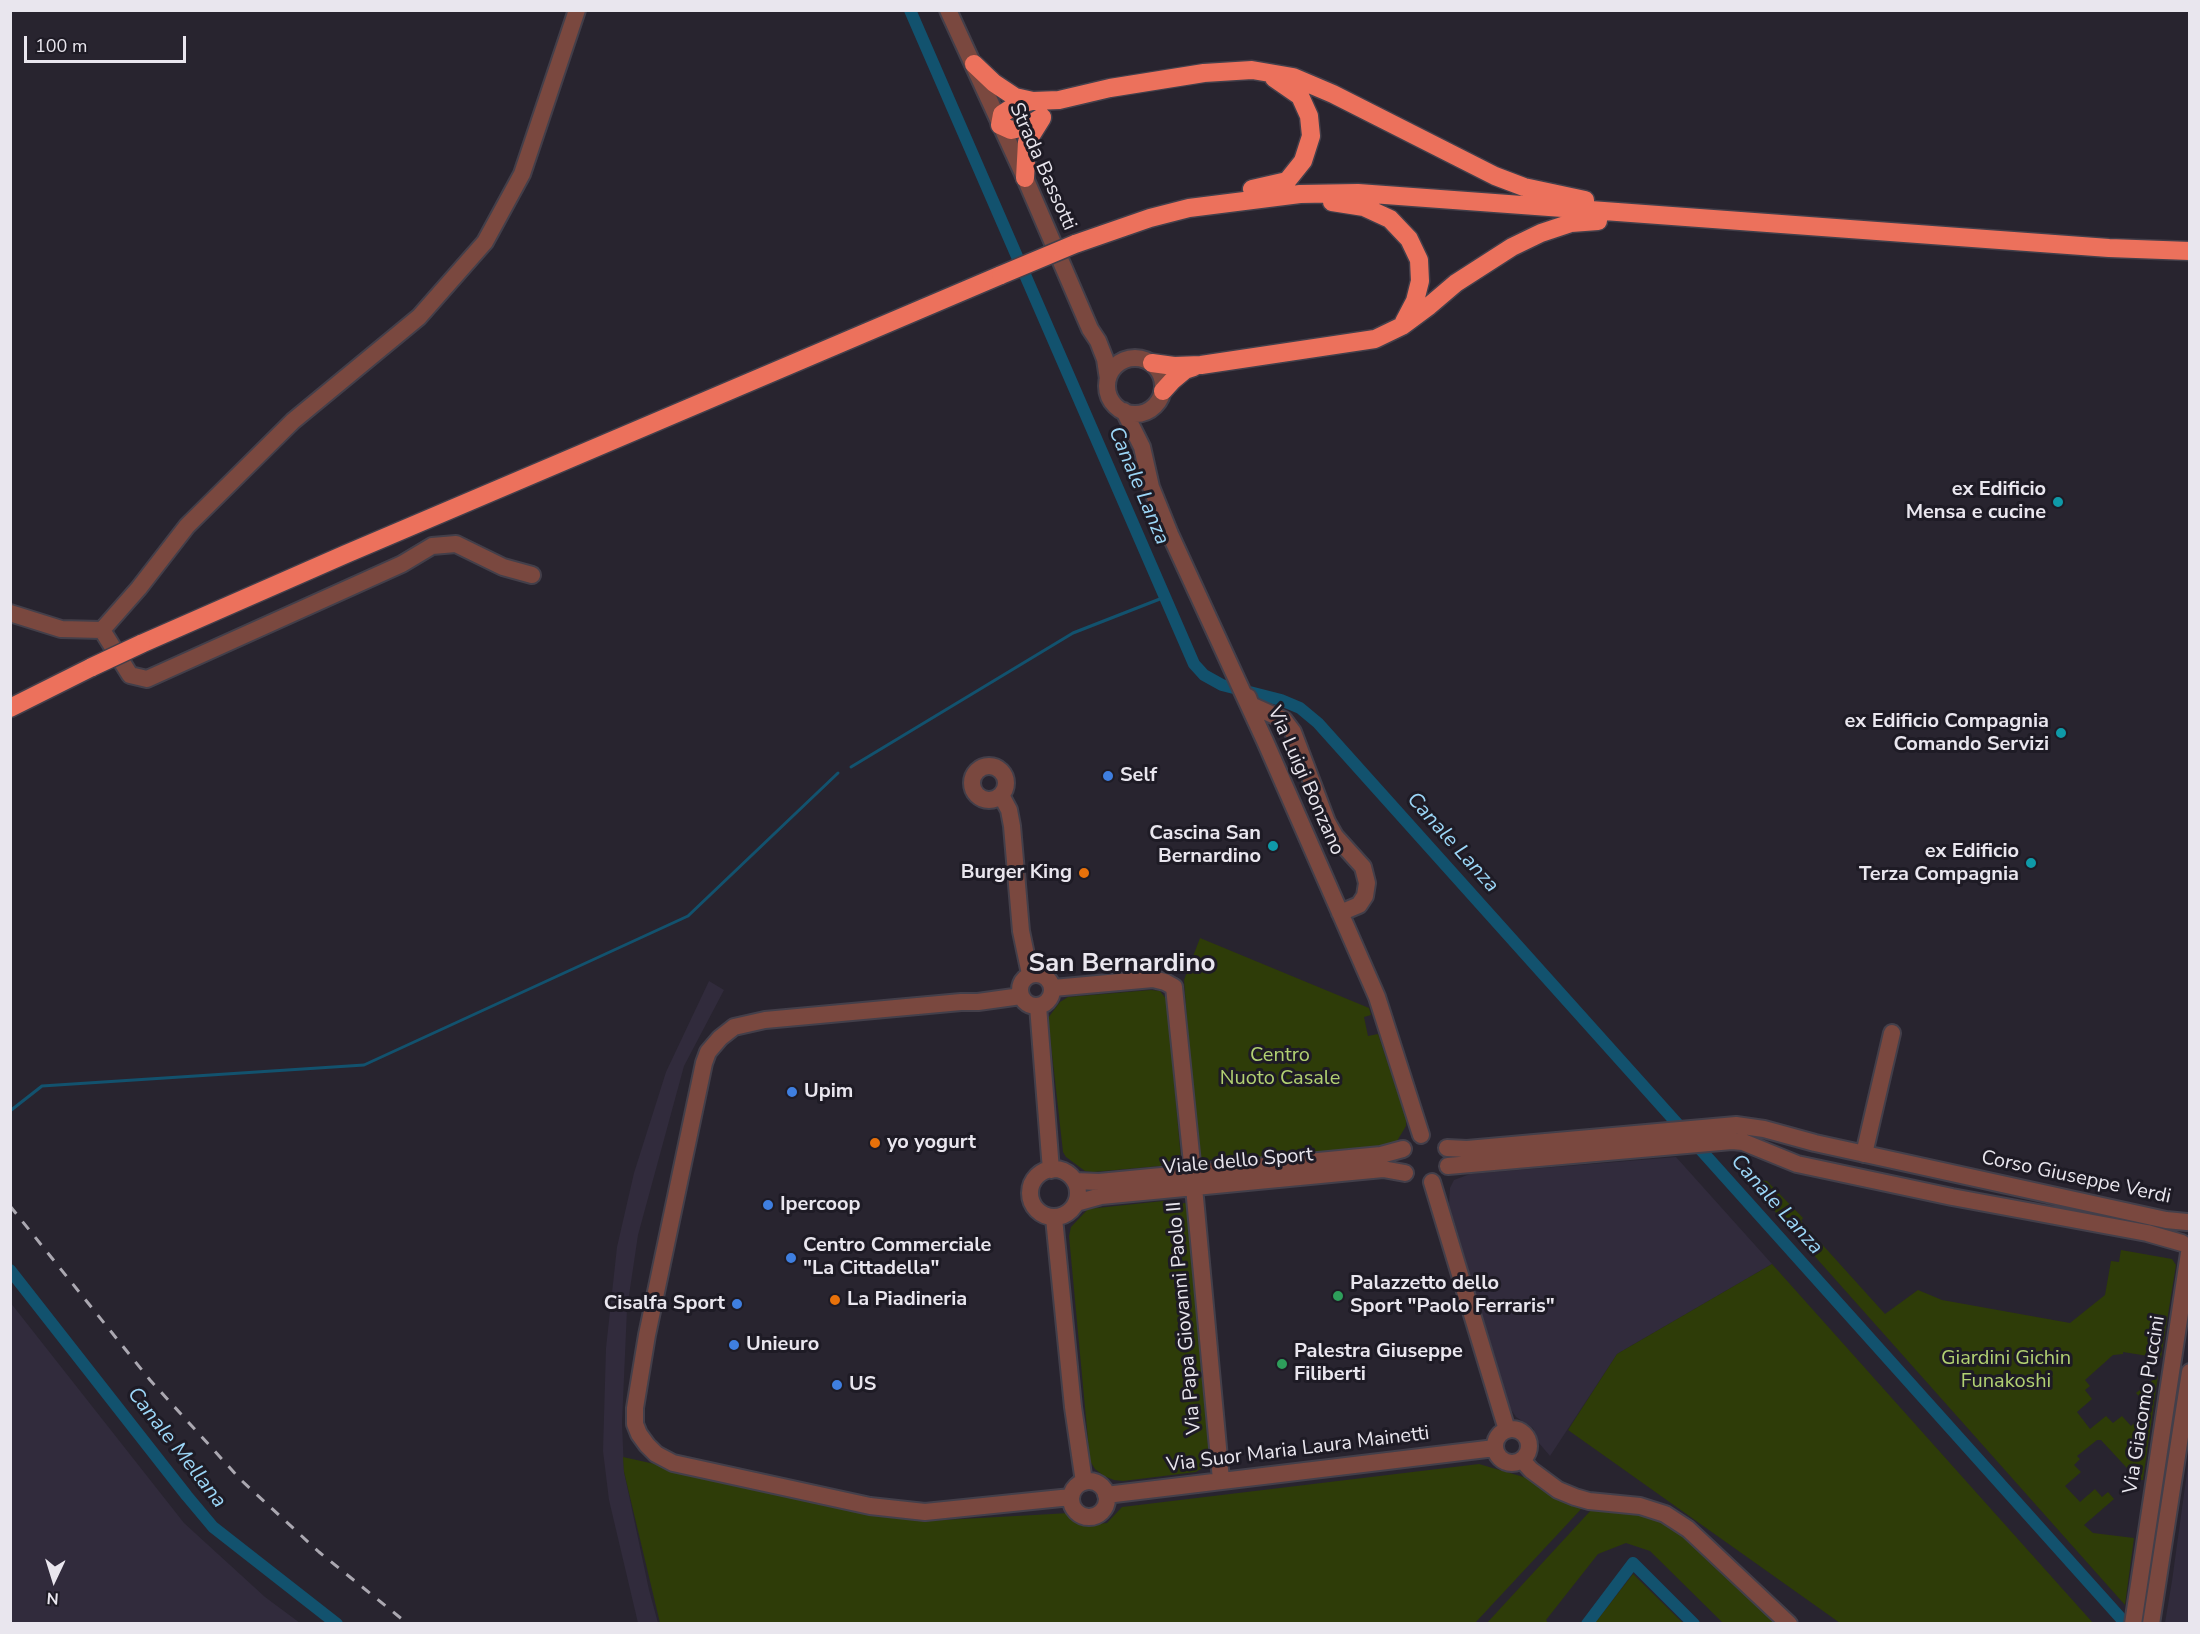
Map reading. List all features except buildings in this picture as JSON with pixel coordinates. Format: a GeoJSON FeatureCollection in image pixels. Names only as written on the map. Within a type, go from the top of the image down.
{"type":"FeatureCollection","features":[{"type":"Feature","properties":{"kind":"highway"},"geometry":{"type":"LineString","coordinates":[[974,64],[994,83],[1015,97],[1034,100],[1059,100],[1110,88],[1180,77],[1252,70],[1293,77],[1333,94],[1463,161],[1524,187],[1599,202],[1701,209],[1743,222]]}},
{"type":"Feature","properties":{"kind":"highway"},"geometry":{"type":"LineString","coordinates":[[1150,218],[1162,207],[1198,196],[1269,186],[1287,181],[1303,161],[1311,136],[1310,116],[1300,96],[1278,80],[1252,70]]}},
{"type":"Feature","properties":{"kind":"highway"},"geometry":{"type":"LineString","coordinates":[[1034,100],[1016,105],[1002,114],[1000,125],[1011,130],[1026,127],[1042,117],[1059,100]]}},
{"type":"Feature","properties":{"kind":"highway"},"geometry":{"type":"LineString","coordinates":[[1025,178],[1027,142],[1042,117]]}},
{"type":"Feature","properties":{"kind":"highway"},"geometry":{"type":"LineString","coordinates":[[10,708],[141,644],[357,549],[1001,275],[1075,244],[1150,218],[1189,208],[1300,194],[1358,194],[2190,251]]}},
{"type":"Feature","properties":{"kind":"highway"},"geometry":{"type":"LineString","coordinates":[[1150,218],[1167,220],[1202,213],[1282,204],[1329,202],[1364,207],[1389,219],[1410,239],[1419,260],[1420,281],[1415,301],[1402,326]]}},
{"type":"Feature","properties":{"kind":"highway"},"geometry":{"type":"LineString","coordinates":[[1152,363],[1174,366],[1201,365],[1375,339],[1402,326],[1456,283],[1512,247],[1541,233],[1571,223],[1600,220],[1699,227],[1743,222]]}},
{"type":"Feature","properties":{"kind":"highway"},"geometry":{"type":"LineString","coordinates":[[1163,391],[1185,370],[1201,365]]}},
{"type":"Feature","properties":{"kind":"street"},"geometry":{"type":"LineString","coordinates":[[102,630],[139,588],[187,526],[293,421],[419,317],[485,242],[522,174],[577,10]]}},
{"type":"Feature","properties":{"kind":"street","name":"Strada Bassotti"},"geometry":{"type":"LineString","coordinates":[[948,10],[1025,178],[1090,329],[1098,341],[1105,359],[1108,379]]}},
{"type":"Feature","properties":{"kind":"street"},"geometry":{"type":"LineString","coordinates":[[1098,341],[1114,352],[1152,363],[1162,375],[1163,391],[1160,400],[1146,412],[1131,414],[1115,406],[1107,388],[1108,379],[1117,364],[1132,358]]}},
{"type":"Feature","properties":{"kind":"street","name":"Via Luigi Bonzano"},"geometry":{"type":"LineString","coordinates":[[1124,411],[1142,447],[1151,487],[1170,534],[1265,741],[1377,997],[1421,1135]]}},
{"type":"Feature","properties":{"kind":"street","name":"Via Luigi Bonzano"},"geometry":{"type":"LineString","coordinates":[[1142,447],[1146,412]]}},
{"type":"Feature","properties":{"kind":"street"},"geometry":{"type":"LineString","coordinates":[[102,630],[130,675],[147,679],[402,564],[432,546],[456,544],[503,567],[532,575]]}},
{"type":"Feature","properties":{"kind":"street"},"geometry":{"type":"LineString","coordinates":[[10,613],[61,629],[102,630]]}},
{"type":"Feature","properties":{"kind":"street"},"geometry":{"type":"LineString","coordinates":[[1231,642],[1228,655],[1251,705],[1284,720],[1293,732],[1327,822],[1335,836],[1363,867],[1367,883],[1365,896],[1359,905],[1340,913]]}},
{"type":"Feature","properties":{"kind":"street"},"geometry":{"type":"LineString","coordinates":[[1001,795],[1009,810],[1012,826],[1021,931],[1030,974]]}},
{"type":"Feature","properties":{"kind":"street"},"geometry":{"type":"LineString","coordinates":[[1030,974],[1040,974],[1045,975],[1053,988],[1051,998],[1038,1006],[1028,1004],[1021,996],[1020,986],[1025,977],[1030,974]]}},
{"type":"Feature","properties":{"kind":"street","name":"Via Papa Giovanni Paolo II"},"geometry":{"type":"LineString","coordinates":[[1053,988],[1153,979],[1174,987],[1221,1480]]}},
{"type":"Feature","properties":{"kind":"street"},"geometry":{"type":"LineString","coordinates":[[1021,996],[749,1023],[734,1027],[720,1038],[708,1052],[647,1335],[635,1408],[635,1424],[647,1445],[656,1454],[673,1463],[870,1506],[925,1512],[1071,1497]]}},
{"type":"Feature","properties":{"kind":"street"},"geometry":{"type":"LineString","coordinates":[[1038,1006],[1051,1170]]}},
{"type":"Feature","properties":{"kind":"street"},"geometry":{"type":"LineString","coordinates":[[1864,1154],[1892,1033]]}},
{"type":"Feature","properties":{"kind":"street","name":"Corso Giuseppe Verdi"},"geometry":{"type":"LineString","coordinates":[[1447,1148],[1467,1149],[1701,1127],[1750,1126],[1815,1143],[2166,1220],[2188,1221]]}},
{"type":"Feature","properties":{"kind":"street"},"geometry":{"type":"LineString","coordinates":[[1421,1135],[1436,1137],[1447,1148],[1449,1160],[1445,1173],[1432,1182],[1417,1182],[1405,1173],[1402,1166],[1403,1149],[1413,1138],[1421,1135]]}},
{"type":"Feature","properties":{"kind":"street","name":"Corso Giuseppe Verdi"},"geometry":{"type":"LineString","coordinates":[[1448,1166],[1712,1142],[1743,1142],[1788,1161],[1952,1197],[2147,1233],[2187,1250]]}},
{"type":"Feature","properties":{"kind":"street"},"geometry":{"type":"LineString","coordinates":[[1810,1166],[1815,1143]]}},
{"type":"Feature","properties":{"kind":"street","name":"Viale dello Sport"},"geometry":{"type":"LineString","coordinates":[[1076,1203],[1101,1196],[1194,1180],[1382,1155],[1403,1149]]}},
{"type":"Feature","properties":{"kind":"street","name":"Viale dello Sport"},"geometry":{"type":"LineString","coordinates":[[1075,1181],[1194,1180],[1383,1169],[1405,1173]]}},
{"type":"Feature","properties":{"kind":"street"},"geometry":{"type":"LineString","coordinates":[[1051,1170],[1064,1172],[1075,1181],[1078,1192],[1076,1203],[1067,1214],[1054,1218],[1037,1211],[1030,1195],[1035,1178],[1051,1170]]}},
{"type":"Feature","properties":{"kind":"street","name":"Corso Giuseppe Verdi"},"geometry":{"type":"LineString","coordinates":[[1952,1197],[1956,1174]]}},
{"type":"Feature","properties":{"kind":"street"},"geometry":{"type":"LineString","coordinates":[[1432,1182],[1507,1430]]}},
{"type":"Feature","properties":{"kind":"street"},"geometry":{"type":"LineString","coordinates":[[1054,1218],[1073,1407],[1084,1482]]}},
{"type":"Feature","properties":{"kind":"street","name":"Via Giacomo Puccini"},"geometry":{"type":"LineString","coordinates":[[2133,1623],[2187,1250],[2182,1232],[2188,1221]]}},
{"type":"Feature","properties":{"kind":"street","name":"Via Giacomo Puccini"},"geometry":{"type":"LineString","coordinates":[[2151,1623],[2159,1565],[2183,1452],[2190,1372]]}},
{"type":"Feature","properties":{"kind":"street"},"geometry":{"type":"LineString","coordinates":[[1507,1430],[1519,1431],[1527,1439],[1529,1450],[1522,1460],[1513,1464],[1503,1461],[1495,1448],[1498,1437],[1507,1430]]}},
{"type":"Feature","properties":{"kind":"street","name":"Via Suor Maria Laura Mainetti"},"geometry":{"type":"LineString","coordinates":[[1106,1495],[1495,1448]]}},
{"type":"Feature","properties":{"kind":"street"},"geometry":{"type":"LineString","coordinates":[[1522,1460],[1531,1470],[1558,1490],[1575,1497],[1589,1501],[1640,1506],[1665,1514],[1688,1528],[1789,1623]]}},
{"type":"Feature","properties":{"kind":"street"},"geometry":{"type":"LineString","coordinates":[[1089,1481],[1100,1485],[1106,1495],[1105,1506],[1093,1516],[1077,1512],[1073,1508],[1071,1497],[1075,1487],[1084,1482],[1089,1481]]}},
{"type":"Feature","properties":{"kind":"street"},"geometry":{"type":"LineString","coordinates":[[2142,1563],[2159,1565]]}},
{"type":"Feature","properties":{"kind":"shaded area"},"geometry":{"type":"Polygon","coordinates":[[[709,981],[724,990],[684,1066],[638,1235],[627,1309],[622,1423],[624,1472],[658,1623],[638,1623],[609,1500],[603,1451],[606,1348],[617,1247],[634,1173],[666,1072],[709,981]]]}},
{"type":"Feature","properties":{"kind":"shaded area"},"geometry":{"type":"Polygon","coordinates":[[[1676,1157],[1772,1264],[1617,1354],[1550,1456],[1538,1442],[1533,1428],[1516,1417],[1510,1408],[1449,1204],[1450,1188],[1454,1180],[1470,1174],[1676,1157]]]}},
{"type":"Feature","properties":{"kind":"shaded area"},"geometry":{"type":"Polygon","coordinates":[[[10,1302],[184,1523],[265,1597],[300,1623],[11,1623],[10,1302]]]}},
{"type":"Feature","properties":{"kind":"shaded area"},"geometry":{"type":"Polygon","coordinates":[[[2188,1465],[2189,1623],[2165,1623],[2172,1581],[2188,1465]]]}},
{"type":"Feature","properties":{"kind":"green space","name":"Centro Nuoto Casale"},"geometry":{"type":"Polygon","coordinates":[[[1200,938],[1369,1008],[1371,1015],[1364,1017],[1368,1036],[1378,1034],[1406,1118],[1406,1126],[1397,1141],[1391,1146],[1220,1163],[1219,1159],[1198,1161],[1184,980],[1200,938]]]}},
{"type":"Feature","properties":{"kind":"green space"},"geometry":{"type":"Polygon","coordinates":[[[1160,991],[1167,1000],[1181,1160],[1172,1160],[1160,1166],[1085,1171],[1066,1157],[1063,1152],[1048,1018],[1060,1002],[1068,997],[1160,991]]]}},
{"type":"Feature","properties":{"kind":"green space","name":"Giardini Gichin Funakoshi"},"geometry":{"type":"Polygon","coordinates":[[[1746,1179],[1767,1181],[1803,1218],[1801,1221],[1885,1314],[1918,1290],[1942,1300],[2070,1323],[2105,1295],[2111,1261],[2119,1262],[2121,1250],[2172,1259],[2176,1265],[2161,1358],[2123,1352],[2123,1354],[2113,1355],[2085,1380],[2090,1386],[2085,1390],[2092,1399],[2077,1412],[2090,1429],[2106,1416],[2113,1423],[2122,1416],[2131,1426],[2150,1409],[2136,1393],[2158,1376],[2143,1480],[2138,1480],[2101,1440],[2097,1440],[2077,1456],[2080,1459],[2074,1465],[2081,1472],[2065,1486],[2080,1502],[2095,1489],[2102,1497],[2108,1492],[2114,1499],[2084,1525],[2093,1533],[2134,1538],[2125,1605],[1746,1179]]]}},
{"type":"Feature","properties":{"kind":"green space"},"geometry":{"type":"Polygon","coordinates":[[[1163,1201],[1174,1204],[1186,1203],[1209,1456],[1202,1468],[1196,1472],[1123,1481],[1114,1480],[1095,1469],[1090,1461],[1069,1236],[1071,1227],[1088,1209],[1163,1201]]]}},
{"type":"Feature","properties":{"kind":"green space"},"geometry":{"type":"Polygon","coordinates":[[[1772,1264],[2093,1623],[1840,1623],[1568,1430],[1617,1354],[1772,1264]]]}},
{"type":"Feature","properties":{"kind":"green space"},"geometry":{"type":"Polygon","coordinates":[[[623,1457],[868,1511],[926,1521],[1070,1513],[1078,1524],[1089,1525],[1107,1523],[1122,1507],[1479,1464],[1527,1478],[1558,1497],[1583,1507],[1475,1623],[660,1623],[624,1472],[623,1457]]]}},
{"type":"Feature","properties":{"kind":"green space"},"geometry":{"type":"Polygon","coordinates":[[[1593,1508],[1638,1513],[1662,1522],[1684,1535],[1780,1623],[1723,1623],[1650,1551],[1626,1543],[1598,1554],[1546,1620],[1548,1623],[1486,1624],[1593,1508]]]}},
{"type":"Feature","properties":{"kind":"green space"},"geometry":{"type":"Polygon","coordinates":[[[1633,1574],[1683,1623],[1595,1623],[1633,1574]]]}},
{"type":"Feature","properties":{"kind":"waterway","name":"Canale Lanza"},"geometry":{"type":"LineString","coordinates":[[910,10],[1194,664],[1204,675],[1222,685],[1281,700],[1300,708],[1318,723],[2126,1624]]}},
{"type":"Feature","properties":{"kind":"waterway"},"geometry":{"type":"LineString","coordinates":[[851,767],[1073,633],[1165,597]]}},
{"type":"Feature","properties":{"kind":"waterway"},"geometry":{"type":"LineString","coordinates":[[10,1111],[42,1086],[364,1065],[688,916],[838,773]]}},
{"type":"Feature","properties":{"kind":"waterway","name":"Canale Mellana"},"geometry":{"type":"LineString","coordinates":[[10,1270],[213,1527],[337,1624]]}},
{"type":"Feature","properties":{"kind":"waterway","name":"Canale Mellana"},"geometry":{"type":"LineString","coordinates":[[1587,1624],[1633,1563],[1694,1624]]}},
{"type":"Feature","properties":{"kind":"railway"},"geometry":{"type":"LineString","coordinates":[[10,1206],[150,1380],[241,1480],[319,1552],[408,1624]]}},
{"type":"Feature","properties":{"kind":"place","name":"ex Edificio Mensa e cucine"},"geometry":{"type":"Point","coordinates":[2058,502]}},
{"type":"Feature","properties":{"kind":"place","name":"ex Edificio Compagnia Comando Servizi"},"geometry":{"type":"Point","coordinates":[2061,733]}},
{"type":"Feature","properties":{"kind":"place","name":"Self"},"geometry":{"type":"Point","coordinates":[1108,776]}},
{"type":"Feature","properties":{"kind":"place","name":"Cascina San Bernardino"},"geometry":{"type":"Point","coordinates":[1273,846]}},
{"type":"Feature","properties":{"kind":"place","name":"ex Edificio Terza Compagnia"},"geometry":{"type":"Point","coordinates":[2031,863]}},
{"type":"Feature","properties":{"kind":"place","name":"Burger King"},"geometry":{"type":"Point","coordinates":[1084,873]}},
{"type":"Feature","properties":{"kind":"place","name":"Upim"},"geometry":{"type":"Point","coordinates":[792,1092]}},
{"type":"Feature","properties":{"kind":"place","name":"yo yogurt"},"geometry":{"type":"Point","coordinates":[875,1143]}},
{"type":"Feature","properties":{"kind":"place","name":"Ipercoop"},"geometry":{"type":"Point","coordinates":[768,1205]}},
{"type":"Feature","properties":{"kind":"place","name":"Centro Commerciale \"La Cittadella\""},"geometry":{"type":"Point","coordinates":[791,1258]}},
{"type":"Feature","properties":{"kind":"place","name":"Palazzetto dello Sport \"Paolo Ferraris\""},"geometry":{"type":"Point","coordinates":[1338,1296]}},
{"type":"Feature","properties":{"kind":"place","name":"La Piadineria"},"geometry":{"type":"Point","coordinates":[835,1300]}},
{"type":"Feature","properties":{"kind":"place","name":"Cisalfa Sport"},"geometry":{"type":"Point","coordinates":[737,1304]}},
{"type":"Feature","properties":{"kind":"place","name":"Unieuro"},"geometry":{"type":"Point","coordinates":[734,1345]}},
{"type":"Feature","properties":{"kind":"place","name":"Palestra Giuseppe Filiberti"},"geometry":{"type":"Point","coordinates":[1282,1364]}},
{"type":"Feature","properties":{"kind":"place","name":"US"},"geometry":{"type":"Point","coordinates":[837,1385]}},
{"type":"Feature","properties":{"kind":"district","name":"San Bernardino"},"geometry":{"type":"Point","coordinates":[1122,965]}}]}
